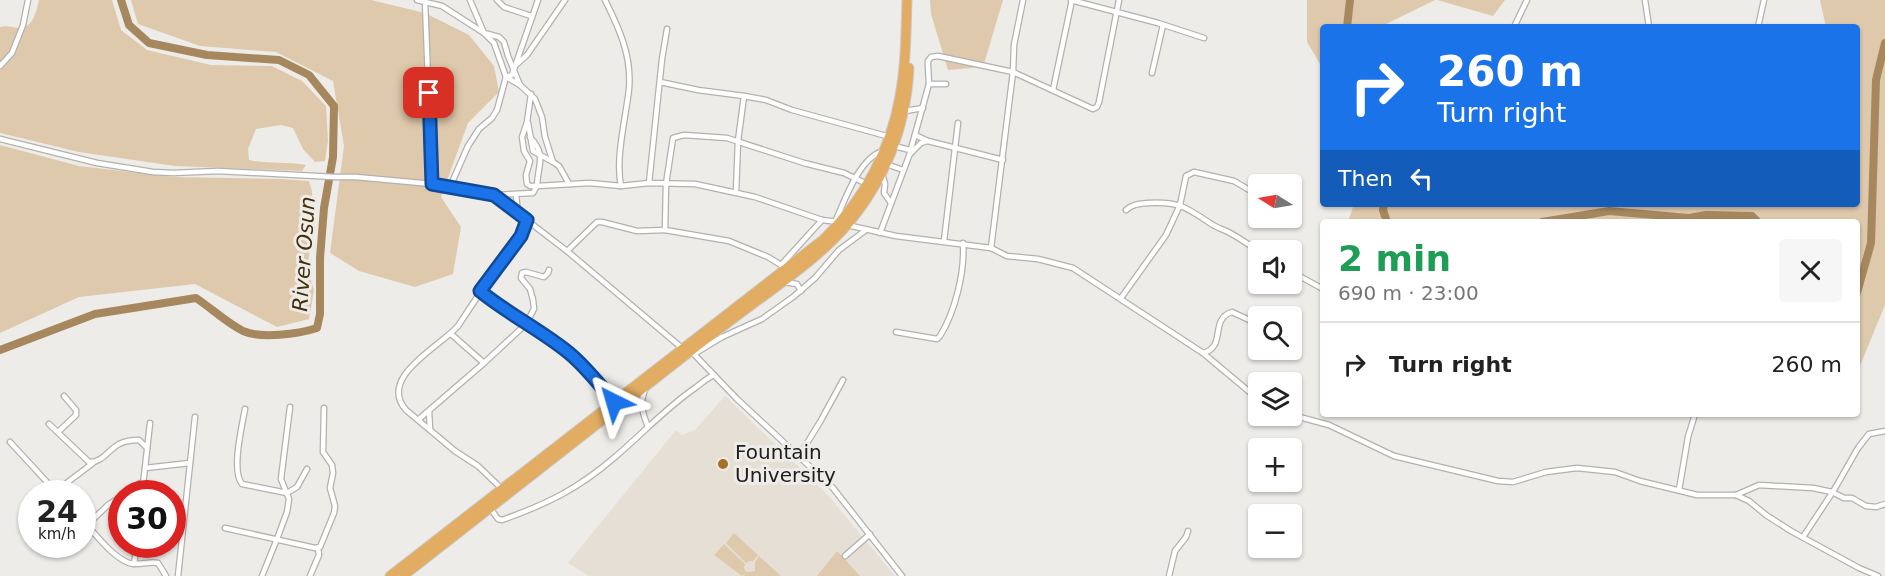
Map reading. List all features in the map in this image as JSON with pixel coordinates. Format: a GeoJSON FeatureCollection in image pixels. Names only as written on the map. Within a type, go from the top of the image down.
{"type":"FeatureCollection","features":[{"type":"Feature","properties":{"kind":"highway"},"geometry":{"type":"LineString","coordinates":[[390,576],[614,402],[689,351],[783,282],[824,248],[884,168],[900,97],[907,0]]}},
{"type":"Feature","properties":{"kind":"highway"},"geometry":{"type":"LineString","coordinates":[[870,186],[904,111],[909,84],[913,0]]}},
{"type":"Feature","properties":{"kind":"highway"},"geometry":{"type":"LineString","coordinates":[[403,576],[648,385],[784,267],[824,239],[841,223]]}},
{"type":"Feature","properties":{"kind":"street"},"geometry":{"type":"LineString","coordinates":[[0,66],[12,53],[23,25],[28,0]]}},
{"type":"Feature","properties":{"kind":"street"},"geometry":{"type":"LineString","coordinates":[[417,0],[428,1],[452,11],[484,33],[494,43],[506,77],[498,110],[479,129],[468,146],[450,187]]}},
{"type":"Feature","properties":{"kind":"street"},"geometry":{"type":"LineString","coordinates":[[470,0],[484,33],[501,39],[506,47],[520,85]]}},
{"type":"Feature","properties":{"kind":"street"},"geometry":{"type":"LineString","coordinates":[[498,0],[504,7],[531,16]]}},
{"type":"Feature","properties":{"kind":"street"},"geometry":{"type":"LineString","coordinates":[[506,77],[512,75],[538,0]]}},
{"type":"Feature","properties":{"kind":"street"},"geometry":{"type":"LineString","coordinates":[[515,67],[527,55],[566,0]]}},
{"type":"Feature","properties":{"kind":"street"},"geometry":{"type":"LineString","coordinates":[[605,0],[627,53],[629,67],[619,178],[621,186]]}},
{"type":"Feature","properties":{"kind":"street"},"geometry":{"type":"LineString","coordinates":[[991,248],[1013,72],[1014,45],[1023,0]]}},
{"type":"Feature","properties":{"kind":"street"},"geometry":{"type":"LineString","coordinates":[[1053,90],[1072,0],[1204,38]]}},
{"type":"Feature","properties":{"kind":"street"},"geometry":{"type":"LineString","coordinates":[[880,232],[909,156],[929,84],[928,61],[931,57],[938,56],[1013,72],[1093,109],[1097,107],[1119,0]]}},
{"type":"Feature","properties":{"kind":"street"},"geometry":{"type":"LineString","coordinates":[[1515,24],[1527,0]]}},
{"type":"Feature","properties":{"kind":"street"},"geometry":{"type":"LineString","coordinates":[[1645,0],[1649,24]]}},
{"type":"Feature","properties":{"kind":"street"},"geometry":{"type":"LineString","coordinates":[[1759,24],[1764,0]]}},
{"type":"Feature","properties":{"kind":"street"},"geometry":{"type":"LineString","coordinates":[[428,1],[432,184]]}},
{"type":"Feature","properties":{"kind":"street"},"geometry":{"type":"LineString","coordinates":[[1152,74],[1163,25]]}},
{"type":"Feature","properties":{"kind":"street"},"geometry":{"type":"LineString","coordinates":[[649,183],[667,29]]}},
{"type":"Feature","properties":{"kind":"street"},"geometry":{"type":"LineString","coordinates":[[503,67],[508,56]]}},
{"type":"Feature","properties":{"kind":"street"},"geometry":{"type":"LineString","coordinates":[[506,77],[520,85],[536,99],[554,162]]}},
{"type":"Feature","properties":{"kind":"street"},"geometry":{"type":"LineString","coordinates":[[660,82],[766,100],[910,150]]}},
{"type":"Feature","properties":{"kind":"street"},"geometry":{"type":"LineString","coordinates":[[929,84],[946,84]]}},
{"type":"Feature","properties":{"kind":"street"},"geometry":{"type":"LineString","coordinates":[[530,161],[524,151],[522,137],[527,122],[531,94]]}},
{"type":"Feature","properties":{"kind":"street"},"geometry":{"type":"LineString","coordinates":[[736,192],[738,141],[744,96]]}},
{"type":"Feature","properties":{"kind":"street"},"geometry":{"type":"LineString","coordinates":[[904,111],[922,108]]}},
{"type":"Feature","properties":{"kind":"street"},"geometry":{"type":"LineString","coordinates":[[527,122],[533,151],[526,175],[527,184],[530,186],[590,183],[621,186],[649,183],[695,184],[755,197],[822,220],[866,230],[991,248],[1007,256],[1047,261],[1072,268],[1203,353],[1248,391]]}},
{"type":"Feature","properties":{"kind":"street"},"geometry":{"type":"LineString","coordinates":[[944,241],[958,123]]}},
{"type":"Feature","properties":{"kind":"street"},"geometry":{"type":"LineString","coordinates":[[915,135],[928,141],[1003,160]]}},
{"type":"Feature","properties":{"kind":"street"},"geometry":{"type":"LineString","coordinates":[[665,230],[666,184],[672,140],[675,136],[715,136],[738,141],[804,163],[844,173],[884,193],[891,203]]}},
{"type":"Feature","properties":{"kind":"street"},"geometry":{"type":"LineString","coordinates":[[0,139],[97,163],[153,172],[236,172],[356,177],[432,184],[494,195],[516,195],[534,193],[537,186],[542,156],[530,137]]}},
{"type":"Feature","properties":{"kind":"street"},"geometry":{"type":"LineString","coordinates":[[909,156],[921,143],[928,141]]}},
{"type":"Feature","properties":{"kind":"street"},"geometry":{"type":"LineString","coordinates":[[841,223],[856,178],[870,157],[890,144]]}},
{"type":"Feature","properties":{"kind":"street"},"geometry":{"type":"LineString","coordinates":[[533,151],[559,166],[569,184]]}},
{"type":"Feature","properties":{"kind":"street"},"geometry":{"type":"LineString","coordinates":[[884,193],[884,168],[903,170]]}},
{"type":"Feature","properties":{"kind":"street"},"geometry":{"type":"LineString","coordinates":[[1121,298],[1166,235],[1180,205],[1186,176],[1194,172],[1234,181],[1248,189]]}},
{"type":"Feature","properties":{"kind":"street"},"geometry":{"type":"LineString","coordinates":[[494,195],[567,251],[689,351],[833,488],[902,576]]}},
{"type":"Feature","properties":{"kind":"street"},"geometry":{"type":"LineString","coordinates":[[516,195],[518,213]]}},
{"type":"Feature","properties":{"kind":"street"},"geometry":{"type":"LineString","coordinates":[[1126,210],[1131,205],[1138,204],[1164,202],[1180,205],[1248,244]]}},
{"type":"Feature","properties":{"kind":"street"},"geometry":{"type":"LineString","coordinates":[[502,489],[478,466],[455,451],[401,404],[399,396],[403,377],[424,354],[451,334],[466,316],[480,291],[521,236],[527,220]]}},
{"type":"Feature","properties":{"kind":"street"},"geometry":{"type":"LineString","coordinates":[[567,251],[597,222],[637,231],[665,230],[729,241],[768,257],[784,267],[822,220]]}},
{"type":"Feature","properties":{"kind":"street"},"geometry":{"type":"LineString","coordinates":[[689,351],[762,319],[801,291],[839,250],[866,230]]}},
{"type":"Feature","properties":{"kind":"street"},"geometry":{"type":"LineString","coordinates":[[896,332],[937,339],[940,336],[954,304],[963,262],[963,243]]}},
{"type":"Feature","properties":{"kind":"street"},"geometry":{"type":"LineString","coordinates":[[419,419],[526,324],[534,309],[530,289],[521,278],[522,273],[544,277],[549,270]]}},
{"type":"Feature","properties":{"kind":"street"},"geometry":{"type":"LineString","coordinates":[[1302,277],[1320,287]]}},
{"type":"Feature","properties":{"kind":"street"},"geometry":{"type":"LineString","coordinates":[[783,282],[797,284],[801,291]]}},
{"type":"Feature","properties":{"kind":"street"},"geometry":{"type":"LineString","coordinates":[[480,291],[570,354],[614,402]]}},
{"type":"Feature","properties":{"kind":"street"},"geometry":{"type":"LineString","coordinates":[[1203,353],[1213,349],[1220,324],[1227,314],[1232,312],[1248,319]]}},
{"type":"Feature","properties":{"kind":"street"},"geometry":{"type":"LineString","coordinates":[[451,334],[484,363]]}},
{"type":"Feature","properties":{"kind":"street"},"geometry":{"type":"LineString","coordinates":[[490,508],[494,515],[502,520],[559,497],[575,488],[613,459],[680,398],[714,375]]}},
{"type":"Feature","properties":{"kind":"street"},"geometry":{"type":"LineString","coordinates":[[799,456],[843,380]]}},
{"type":"Feature","properties":{"kind":"street"},"geometry":{"type":"LineString","coordinates":[[648,385],[641,409],[648,427]]}},
{"type":"Feature","properties":{"kind":"street"},"geometry":{"type":"LineString","coordinates":[[58,432],[76,415],[76,410],[64,396]]}},
{"type":"Feature","properties":{"kind":"street"},"geometry":{"type":"LineString","coordinates":[[262,576],[287,512],[289,499],[281,472],[290,407]]}},
{"type":"Feature","properties":{"kind":"street"},"geometry":{"type":"LineString","coordinates":[[310,576],[319,555],[318,548],[335,506],[330,488],[332,465],[323,452],[324,408]]}},
{"type":"Feature","properties":{"kind":"street"},"geometry":{"type":"LineString","coordinates":[[245,409],[238,454],[239,480],[247,486],[287,493],[297,487],[307,470]]}},
{"type":"Feature","properties":{"kind":"street"},"geometry":{"type":"LineString","coordinates":[[429,410],[430,429]]}},
{"type":"Feature","properties":{"kind":"street"},"geometry":{"type":"LineString","coordinates":[[178,576],[195,417]]}},
{"type":"Feature","properties":{"kind":"street"},"geometry":{"type":"LineString","coordinates":[[1678,490],[1694,417]]}},
{"type":"Feature","properties":{"kind":"street"},"geometry":{"type":"LineString","coordinates":[[1302,418],[1329,425],[1394,456],[1498,481],[1514,482],[1546,472],[1577,468],[1615,472],[1640,481],[1697,495],[1736,495],[1759,485],[1813,488],[1832,492],[1844,498],[1852,498],[1866,506],[1876,507],[1885,504]]}},
{"type":"Feature","properties":{"kind":"street"},"geometry":{"type":"LineString","coordinates":[[144,480],[150,423]]}},
{"type":"Feature","properties":{"kind":"street"},"geometry":{"type":"LineString","coordinates":[[49,424],[89,462],[93,463]]}},
{"type":"Feature","properties":{"kind":"street"},"geometry":{"type":"LineString","coordinates":[[1803,537],[1858,448],[1869,434],[1885,430]]}},
{"type":"Feature","properties":{"kind":"street"},"geometry":{"type":"LineString","coordinates":[[72,480],[93,463],[102,459],[121,442],[139,440],[147,448]]}},
{"type":"Feature","properties":{"kind":"street"},"geometry":{"type":"LineString","coordinates":[[10,442],[46,480]]}},
{"type":"Feature","properties":{"kind":"street"},"geometry":{"type":"LineString","coordinates":[[145,468],[190,463]]}},
{"type":"Feature","properties":{"kind":"street"},"geometry":{"type":"LineString","coordinates":[[1736,495],[1749,501],[1766,515],[1803,537],[1878,576]]}},
{"type":"Feature","properties":{"kind":"street"},"geometry":{"type":"LineString","coordinates":[[96,514],[108,505]]}},
{"type":"Feature","properties":{"kind":"street"},"geometry":{"type":"LineString","coordinates":[[225,528],[318,548]]}},
{"type":"Feature","properties":{"kind":"street"},"geometry":{"type":"LineString","coordinates":[[1169,576],[1174,551],[1186,537],[1188,531]]}},
{"type":"Feature","properties":{"kind":"street"},"geometry":{"type":"LineString","coordinates":[[96,534],[113,552],[128,562],[158,563],[166,576]]}},
{"type":"Feature","properties":{"kind":"street"},"geometry":{"type":"LineString","coordinates":[[845,556],[870,534]]}},
{"type":"Feature","properties":{"kind":"street"},"geometry":{"type":"LineString","coordinates":[[134,564],[135,558]]}},
{"type":"Feature","properties":{"kind":"shaded area"},"geometry":{"type":"Polygon","coordinates":[[[39,0],[112,0],[121,30],[147,50],[211,65],[272,66],[302,81],[326,106],[328,141],[325,161],[315,162],[303,149],[293,128],[281,125],[256,129],[248,149],[249,160],[306,165],[302,171],[175,166],[79,152],[0,133],[0,27],[20,28],[28,25],[34,18],[39,0]]]}},
{"type":"Feature","properties":{"kind":"shaded area"},"geometry":{"type":"Polygon","coordinates":[[[131,0],[371,0],[425,13],[469,35],[494,66],[499,92],[468,123],[441,197],[461,227],[453,274],[415,287],[359,271],[330,253],[344,146],[333,81],[276,52],[200,46],[138,24],[131,0]]]}},
{"type":"Feature","properties":{"kind":"shaded area"},"geometry":{"type":"Polygon","coordinates":[[[930,0],[1003,0],[983,67],[948,70],[931,14],[930,0]]]}},
{"type":"Feature","properties":{"kind":"shaded area"},"geometry":{"type":"Polygon","coordinates":[[[1307,0],[1435,0],[1386,24],[1320,24],[1320,64],[1307,42],[1307,0]]]}},
{"type":"Feature","properties":{"kind":"shaded area"},"geometry":{"type":"Polygon","coordinates":[[[1437,0],[1505,0],[1493,16],[1437,0]]]}},
{"type":"Feature","properties":{"kind":"shaded area"},"geometry":{"type":"Polygon","coordinates":[[[1820,0],[1885,0],[1885,305],[1860,366],[1860,219],[1349,219],[1353,207],[1860,207],[1860,24],[1825,24],[1820,0]]]}},
{"type":"Feature","properties":{"kind":"shaded area"},"geometry":{"type":"Polygon","coordinates":[[[0,145],[79,166],[173,177],[309,181],[312,191],[313,230],[307,269],[314,290],[309,319],[277,327],[195,284],[79,297],[0,333],[0,145]]]}},
{"type":"Feature","properties":{"kind":"shaded area","name":"Fountain University"},"geometry":{"type":"Polygon","coordinates":[[[725,396],[827,494],[895,576],[589,576],[568,563],[676,430],[682,435],[695,430],[725,396]]]}},
{"type":"Feature","properties":{"kind":"shaded area"},"geometry":{"type":"Polygon","coordinates":[[[734,533],[758,555],[753,561],[746,563],[726,543],[734,533]]]}},
{"type":"Feature","properties":{"kind":"shaded area"},"geometry":{"type":"Polygon","coordinates":[[[724,544],[745,564],[746,572],[755,571],[755,562],[759,556],[781,576],[744,576],[745,574],[742,576],[714,555],[724,544]]]}},
{"type":"Feature","properties":{"kind":"shaded area"},"geometry":{"type":"Polygon","coordinates":[[[837,551],[860,576],[817,576],[837,551]]]}},
{"type":"Feature","properties":{"kind":"waterway","name":"River Osun"},"geometry":{"type":"LineString","coordinates":[[0,350],[95,314],[196,298],[231,324],[243,331],[259,335],[280,335],[317,328],[320,314],[320,258],[324,208],[333,157],[334,106],[309,75],[279,60],[207,55],[149,43],[129,25],[121,0]]}},
{"type":"Feature","properties":{"kind":"waterway","name":"River Osun"},"geometry":{"type":"LineString","coordinates":[[1347,24],[1350,0]]}},
{"type":"Feature","properties":{"kind":"waterway","name":"River Osun"},"geometry":{"type":"LineString","coordinates":[[1860,282],[1871,243],[1876,80],[1885,43]]}},
{"type":"Feature","properties":{"kind":"waterway","name":"River Osun"},"geometry":{"type":"LineString","coordinates":[[1384,207],[1386,219]]}},
{"type":"Feature","properties":{"kind":"waterway","name":"River Osun"},"geometry":{"type":"LineString","coordinates":[[1560,219],[1609,211],[1689,218],[1706,215],[1752,216],[1755,219]]}},
{"type":"Feature","properties":{"kind":"place","name":"Fountain University"},"geometry":{"type":"Point","coordinates":[723,464]}},
{"type":"Feature","properties":{"kind":"route"},"geometry":{"type":"LineString","coordinates":[[429,93],[432,184],[494,195],[527,220],[521,236],[480,291],[570,354],[614,402]]}}]}
